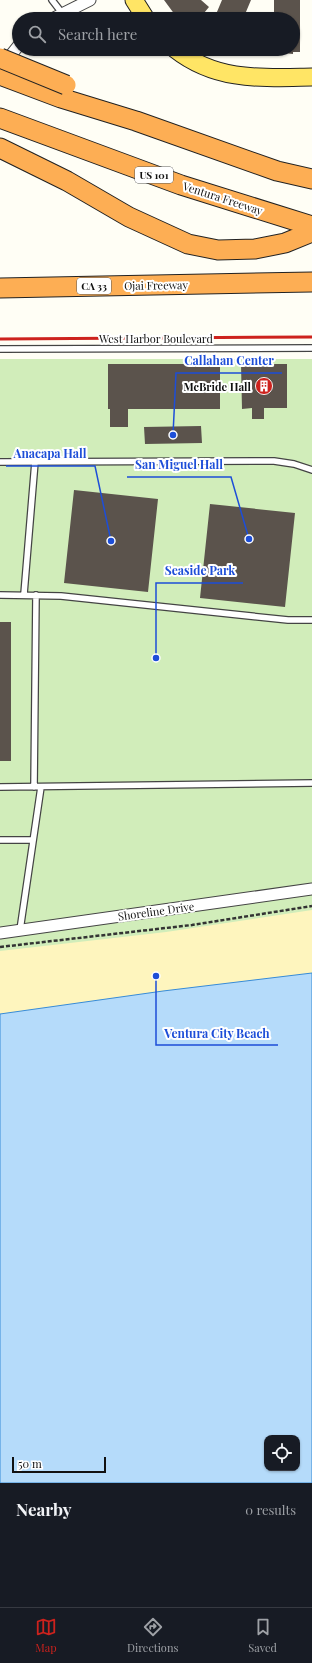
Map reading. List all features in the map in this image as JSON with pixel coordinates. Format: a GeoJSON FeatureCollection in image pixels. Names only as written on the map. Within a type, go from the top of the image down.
{"type":"FeatureCollection","features":[{"type":"Feature","properties":{"kind":"highway"},"geometry":{"type":"LineString","coordinates":[[0,58],[63,92]]}},
{"type":"Feature","properties":{"kind":"highway"},"geometry":{"type":"LineString","coordinates":[[0,75],[63,92],[136,121],[277,171],[312,179]]}},
{"type":"Feature","properties":{"kind":"highway","name":"Ventura Freeway"},"geometry":{"type":"LineString","coordinates":[[0,118],[181,185],[262,212],[312,226]]}},
{"type":"Feature","properties":{"kind":"highway"},"geometry":{"type":"LineString","coordinates":[[0,148],[67,180],[129,217],[188,244],[218,250],[255,249],[285,243],[312,232]]}},
{"type":"Feature","properties":{"kind":"highway","name":"Ojai Freeway"},"geometry":{"type":"LineString","coordinates":[[0,288],[312,282]]}},
{"type":"Feature","properties":{"kind":"main road"},"geometry":{"type":"LineString","coordinates":[[134,0],[142,12]]}},
{"type":"Feature","properties":{"kind":"main road"},"geometry":{"type":"LineString","coordinates":[[187,56],[205,67],[241,77],[312,77]]}},
{"type":"Feature","properties":{"kind":"street"},"geometry":{"type":"LineString","coordinates":[[65,12],[90,0]]}},
{"type":"Feature","properties":{"kind":"street"},"geometry":{"type":"LineString","coordinates":[[0,70],[12,54]]}},
{"type":"Feature","properties":{"kind":"street","name":"Shoreline Drive"},"geometry":{"type":"LineString","coordinates":[[0,933],[312,889]]}},
{"type":"Feature","properties":{"kind":"lane"},"geometry":{"type":"LineString","coordinates":[[52,0],[56,12]]}},
{"type":"Feature","properties":{"kind":"lane","name":"West Harbor Boulevard"},"geometry":{"type":"LineString","coordinates":[[0,349],[312,348]]}},
{"type":"Feature","properties":{"kind":"lane"},"geometry":{"type":"LineString","coordinates":[[0,462],[274,462],[294,464],[312,470]]}},
{"type":"Feature","properties":{"kind":"lane"},"geometry":{"type":"LineString","coordinates":[[24,594],[35,462]]}},
{"type":"Feature","properties":{"kind":"lane"},"geometry":{"type":"LineString","coordinates":[[0,595],[24,594],[61,596],[288,620],[312,620]]}},
{"type":"Feature","properties":{"kind":"lane"},"geometry":{"type":"LineString","coordinates":[[34,787],[36,595]]}},
{"type":"Feature","properties":{"kind":"lane"},"geometry":{"type":"LineString","coordinates":[[0,787],[312,783]]}},
{"type":"Feature","properties":{"kind":"lane"},"geometry":{"type":"LineString","coordinates":[[20,930],[41,787]]}},
{"type":"Feature","properties":{"kind":"lane"},"geometry":{"type":"LineString","coordinates":[[0,840],[33,840]]}},
{"type":"Feature","properties":{"kind":"path"},"geometry":{"type":"LineString","coordinates":[[0,947],[192,925],[312,906]]}},
{"type":"Feature","properties":{"kind":"green space"},"geometry":{"type":"Polygon","coordinates":[[[0,359],[312,359],[312,957],[0,1000],[0,359]]]}},
{"type":"Feature","properties":{"kind":"sand"},"geometry":{"type":"Polygon","coordinates":[[[312,910],[312,1001],[0,1025],[0,951],[166,932],[312,910]]]}},
{"type":"Feature","properties":{"kind":"water"},"geometry":{"type":"Polygon","coordinates":[[[312,973],[312,1483],[0,1483],[0,1014],[163,991],[312,973]]]}},
{"type":"Feature","properties":{"kind":"building"},"geometry":{"type":"Polygon","coordinates":[[[164,0],[201,0],[209,7],[205,12],[173,12],[164,0]]]}},
{"type":"Feature","properties":{"kind":"building"},"geometry":{"type":"Polygon","coordinates":[[[222,0],[251,0],[246,12],[217,12],[222,0]]]}},
{"type":"Feature","properties":{"kind":"building"},"geometry":{"type":"Polygon","coordinates":[[[274,0],[300,0],[300,12],[274,12],[274,0]]]}},
{"type":"Feature","properties":{"kind":"building"},"geometry":{"type":"Polygon","coordinates":[[[108,364],[220,364],[220,409],[128,409],[128,427],[110,427],[110,409],[108,409],[108,364]]]}},
{"type":"Feature","properties":{"kind":"building","name":"McBride Hall"},"geometry":{"type":"Polygon","coordinates":[[[241,364],[287,364],[287,408],[264,408],[264,419],[252,419],[252,408],[242,409],[241,364]]]}},
{"type":"Feature","properties":{"kind":"building"},"geometry":{"type":"Polygon","coordinates":[[[201,426],[202,443],[145,444],[144,427],[201,426]]]}},
{"type":"Feature","properties":{"kind":"building"},"geometry":{"type":"Polygon","coordinates":[[[74,490],[158,499],[148,592],[64,583],[74,490]]]}},
{"type":"Feature","properties":{"kind":"building"},"geometry":{"type":"Polygon","coordinates":[[[210,504],[295,513],[285,607],[200,598],[210,504]]]}},
{"type":"Feature","properties":{"kind":"building"},"geometry":{"type":"Polygon","coordinates":[[[0,622],[11,622],[11,761],[0,761],[0,622]]]}},
{"type":"Feature","properties":{"kind":"railway"},"geometry":{"type":"LineString","coordinates":[[0,339],[312,337]]}},
{"type":"Feature","properties":{"kind":"place","name":"McBride Hall"},"geometry":{"type":"Point","coordinates":[264,386]}},
{"type":"Feature","properties":{"kind":"place","name":"Callahan Center"},"geometry":{"type":"Point","coordinates":[173,435]}},
{"type":"Feature","properties":{"kind":"place","name":"San Miguel Hall"},"geometry":{"type":"Point","coordinates":[249,539]}},
{"type":"Feature","properties":{"kind":"place","name":"Anacapa Hall"},"geometry":{"type":"Point","coordinates":[111,541]}},
{"type":"Feature","properties":{"kind":"place","name":"Seaside Park"},"geometry":{"type":"Point","coordinates":[156,658]}},
{"type":"Feature","properties":{"kind":"place","name":"Ventura City Beach"},"geometry":{"type":"Point","coordinates":[156,976]}}]}
